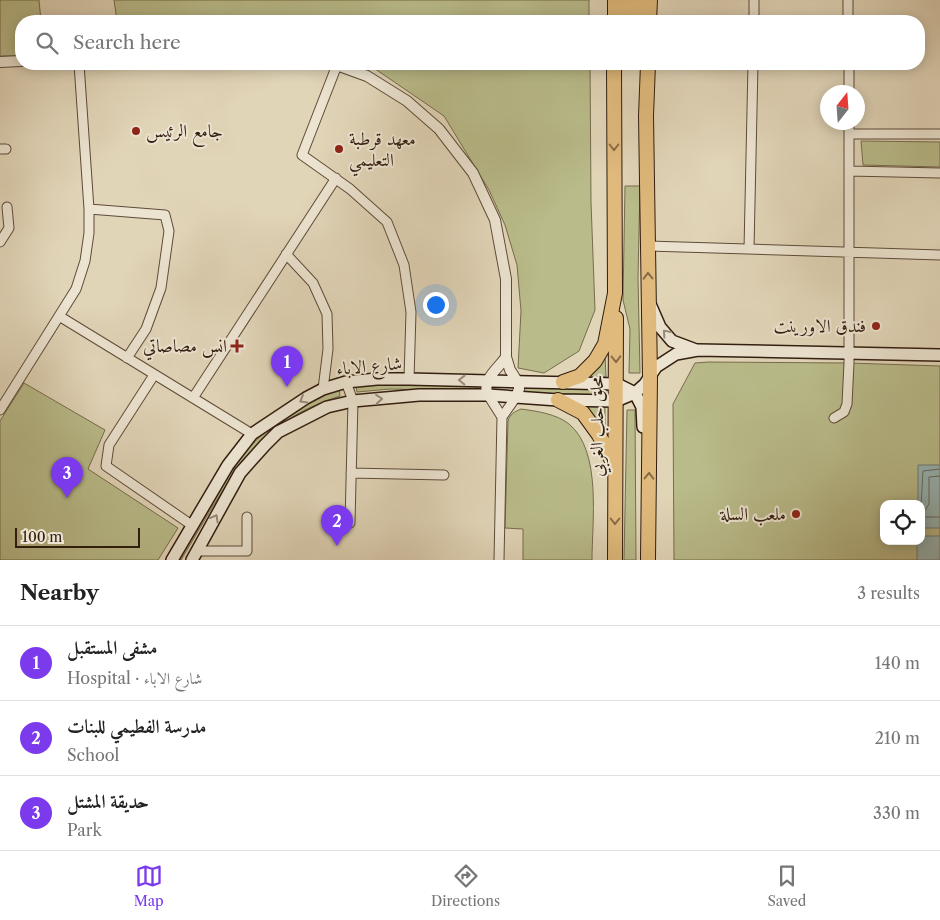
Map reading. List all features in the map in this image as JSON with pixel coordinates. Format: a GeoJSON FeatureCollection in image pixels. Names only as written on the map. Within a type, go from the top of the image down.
{"type":"FeatureCollection","features":[{"type":"Feature","properties":{"kind":"highway"},"geometry":{"type":"LineString","coordinates":[[614,15],[615,0]]}},
{"type":"Feature","properties":{"kind":"highway"},"geometry":{"type":"LineString","coordinates":[[626,15],[627,0]]}},
{"type":"Feature","properties":{"kind":"highway"},"geometry":{"type":"LineString","coordinates":[[639,15],[640,0]]}},
{"type":"Feature","properties":{"kind":"highway"},"geometry":{"type":"LineString","coordinates":[[649,15],[650,0]]}},
{"type":"Feature","properties":{"kind":"highway"},"geometry":{"type":"LineString","coordinates":[[563,382],[580,376],[596,361],[605,344],[615,293],[614,70]]}},
{"type":"Feature","properties":{"kind":"highway"},"geometry":{"type":"LineString","coordinates":[[614,128],[621,70]]}},
{"type":"Feature","properties":{"kind":"highway"},"geometry":{"type":"LineString","coordinates":[[642,70],[646,116]]}},
{"type":"Feature","properties":{"kind":"highway"},"geometry":{"type":"LineString","coordinates":[[648,70],[646,116],[650,377],[648,560]]}},
{"type":"Feature","properties":{"kind":"highway","name":"محلق حلب الغربي"},"geometry":{"type":"LineString","coordinates":[[615,293],[617,384],[615,560]]}},
{"type":"Feature","properties":{"kind":"highway"},"geometry":{"type":"LineString","coordinates":[[558,400],[583,413],[599,435],[616,468]]}},
{"type":"Feature","properties":{"kind":"main road"},"geometry":{"type":"LineString","coordinates":[[648,302],[660,327],[672,341],[698,350]]}},
{"type":"Feature","properties":{"kind":"main road"},"geometry":{"type":"LineString","coordinates":[[616,401],[636,393],[656,367],[676,354],[698,350],[940,355]]}},
{"type":"Feature","properties":{"kind":"main road","name":"شارع الاباء"},"geometry":{"type":"LineString","coordinates":[[172,560],[228,465],[252,434],[277,416],[323,389],[346,382],[377,379],[617,384]]}},
{"type":"Feature","properties":{"kind":"main road"},"geometry":{"type":"LineString","coordinates":[[617,384],[636,393],[642,408],[643,432],[650,437]]}},
{"type":"Feature","properties":{"kind":"main road","name":"شارع الاباء"},"geometry":{"type":"LineString","coordinates":[[194,556],[240,472],[278,432],[327,407],[353,401],[419,396],[488,395],[558,400],[616,401]]}},
{"type":"Feature","properties":{"kind":"street"},"geometry":{"type":"LineString","coordinates":[[754,0],[754,15]]}},
{"type":"Feature","properties":{"kind":"street"},"geometry":{"type":"LineString","coordinates":[[848,0],[848,15]]}},
{"type":"Feature","properties":{"kind":"street"},"geometry":{"type":"LineString","coordinates":[[0,62],[15,61]]}},
{"type":"Feature","properties":{"kind":"street"},"geometry":{"type":"LineString","coordinates":[[0,410],[76,289],[86,261],[89,210],[79,70]]}},
{"type":"Feature","properties":{"kind":"street"},"geometry":{"type":"LineString","coordinates":[[334,70],[302,155],[336,178],[387,222],[404,265],[411,312],[410,379]]}},
{"type":"Feature","properties":{"kind":"street"},"geometry":{"type":"LineString","coordinates":[[352,70],[367,76],[407,101],[439,129],[473,173],[494,220],[506,279],[506,357],[510,370],[518,381],[519,389],[516,397],[502,417]]}},
{"type":"Feature","properties":{"kind":"street"},"geometry":{"type":"LineString","coordinates":[[749,250],[753,70]]}},
{"type":"Feature","properties":{"kind":"street"},"geometry":{"type":"LineString","coordinates":[[848,70],[849,85]]}},
{"type":"Feature","properties":{"kind":"street"},"geometry":{"type":"LineString","coordinates":[[834,418],[842,414],[847,407],[849,353],[849,130]]}},
{"type":"Feature","properties":{"kind":"street"},"geometry":{"type":"LineString","coordinates":[[849,134],[940,134]]}},
{"type":"Feature","properties":{"kind":"street"},"geometry":{"type":"LineString","coordinates":[[849,171],[940,173]]}},
{"type":"Feature","properties":{"kind":"street"},"geometry":{"type":"LineString","coordinates":[[193,398],[336,178]]}},
{"type":"Feature","properties":{"kind":"street"},"geometry":{"type":"LineString","coordinates":[[0,242],[9,228],[7,207]]}},
{"type":"Feature","properties":{"kind":"street"},"geometry":{"type":"LineString","coordinates":[[89,210],[165,214],[169,231],[161,288],[146,329],[127,358]]}},
{"type":"Feature","properties":{"kind":"street"},"geometry":{"type":"LineString","coordinates":[[648,246],[940,255]]}},
{"type":"Feature","properties":{"kind":"street"},"geometry":{"type":"LineString","coordinates":[[286,254],[313,283],[326,314],[328,349],[323,389]]}},
{"type":"Feature","properties":{"kind":"street"},"geometry":{"type":"LineString","coordinates":[[59,316],[252,434]]}},
{"type":"Feature","properties":{"kind":"street"},"geometry":{"type":"LineString","coordinates":[[499,560],[502,417],[488,395],[486,388],[487,380],[506,357]]}},
{"type":"Feature","properties":{"kind":"street"},"geometry":{"type":"LineString","coordinates":[[154,375],[109,445],[106,466],[193,526]]}},
{"type":"Feature","properties":{"kind":"street"},"geometry":{"type":"LineString","coordinates":[[346,382],[353,401],[350,523]]}},
{"type":"Feature","properties":{"kind":"street"},"geometry":{"type":"LineString","coordinates":[[351,473],[444,475]]}},
{"type":"Feature","properties":{"kind":"street"},"geometry":{"type":"LineString","coordinates":[[194,556],[247,551],[247,518]]}},
{"type":"Feature","properties":{"kind":"green space"},"geometry":{"type":"Polygon","coordinates":[[[0,0],[39,0],[40,15],[15,15],[15,56],[0,56],[0,0]]]}},
{"type":"Feature","properties":{"kind":"green space"},"geometry":{"type":"Polygon","coordinates":[[[114,0],[589,0],[589,15],[116,15],[114,0]]]}},
{"type":"Feature","properties":{"kind":"green space"},"geometry":{"type":"Polygon","coordinates":[[[377,70],[590,70],[591,202],[595,310],[579,351],[544,373],[518,368],[521,311],[517,265],[505,225],[489,190],[444,116],[377,70]]]}},
{"type":"Feature","properties":{"kind":"green space"},"geometry":{"type":"Polygon","coordinates":[[[861,141],[940,142],[940,167],[863,165],[861,141]]]}},
{"type":"Feature","properties":{"kind":"green space"},"geometry":{"type":"Polygon","coordinates":[[[625,186],[640,186],[638,278],[640,373],[629,373],[630,329],[623,300],[625,186]]]}},
{"type":"Feature","properties":{"kind":"green space"},"geometry":{"type":"Polygon","coordinates":[[[605,354],[606,377],[585,378],[605,354]]]}},
{"type":"Feature","properties":{"kind":"green space"},"geometry":{"type":"Polygon","coordinates":[[[695,363],[849,363],[940,366],[940,560],[674,560],[673,404],[695,363]]]}},
{"type":"Feature","properties":{"kind":"green space"},"geometry":{"type":"Polygon","coordinates":[[[24,383],[105,430],[88,469],[178,528],[158,560],[0,560],[0,421],[24,383]]]}},
{"type":"Feature","properties":{"kind":"green space"},"geometry":{"type":"Polygon","coordinates":[[[356,385],[477,385],[477,391],[390,389],[357,392],[356,385]]]}},
{"type":"Feature","properties":{"kind":"green space"},"geometry":{"type":"Polygon","coordinates":[[[523,386],[606,387],[607,395],[524,393],[523,386]]]}},
{"type":"Feature","properties":{"kind":"green space"},"geometry":{"type":"Polygon","coordinates":[[[339,389],[340,396],[313,406],[294,416],[254,449],[227,484],[181,560],[173,560],[223,481],[240,458],[260,437],[282,418],[308,402],[339,389]]]}},
{"type":"Feature","properties":{"kind":"green space"},"geometry":{"type":"Polygon","coordinates":[[[585,405],[605,405],[605,432],[585,405]]]}},
{"type":"Feature","properties":{"kind":"green space"},"geometry":{"type":"Polygon","coordinates":[[[521,409],[552,415],[569,424],[579,436],[587,451],[593,488],[592,560],[523,560],[523,529],[505,528],[508,421],[513,413],[521,409]]]}},
{"type":"Feature","properties":{"kind":"green space"},"geometry":{"type":"Polygon","coordinates":[[[627,410],[635,410],[636,560],[624,560],[627,410]]]}},
{"type":"Feature","properties":{"kind":"water"},"geometry":{"type":"Polygon","coordinates":[[[918,465],[940,465],[940,528],[925,528],[925,500],[918,500],[918,465]]]}},
{"type":"Feature","properties":{"kind":"water"},"geometry":{"type":"Polygon","coordinates":[[[925,536],[940,536],[940,560],[917,560],[917,545],[925,545],[925,536]]]}},
{"type":"Feature","properties":{"kind":"place","name":"جامع الرئيس"},"geometry":{"type":"Point","coordinates":[136,131]}},
{"type":"Feature","properties":{"kind":"place","name":"معهد قرطبة التعليمي"},"geometry":{"type":"Point","coordinates":[339,149]}},
{"type":"Feature","properties":{"kind":"place","name":"فندق الاورينت"},"geometry":{"type":"Point","coordinates":[876,326]}},
{"type":"Feature","properties":{"kind":"place","name":"انس مصاصاتي"},"geometry":{"type":"Point","coordinates":[237,346]}},
{"type":"Feature","properties":{"kind":"place","name":"مشفى المستقبل"},"geometry":{"type":"Point","coordinates":[287,387]}},
{"type":"Feature","properties":{"kind":"place","name":"حديقة المشتل"},"geometry":{"type":"Point","coordinates":[67,498]}},
{"type":"Feature","properties":{"kind":"place","name":"ملعب السلة"},"geometry":{"type":"Point","coordinates":[796,514]}},
{"type":"Feature","properties":{"kind":"place","name":"مدرسة الفطيمي للبنات"},"geometry":{"type":"Point","coordinates":[337,546]}}]}
